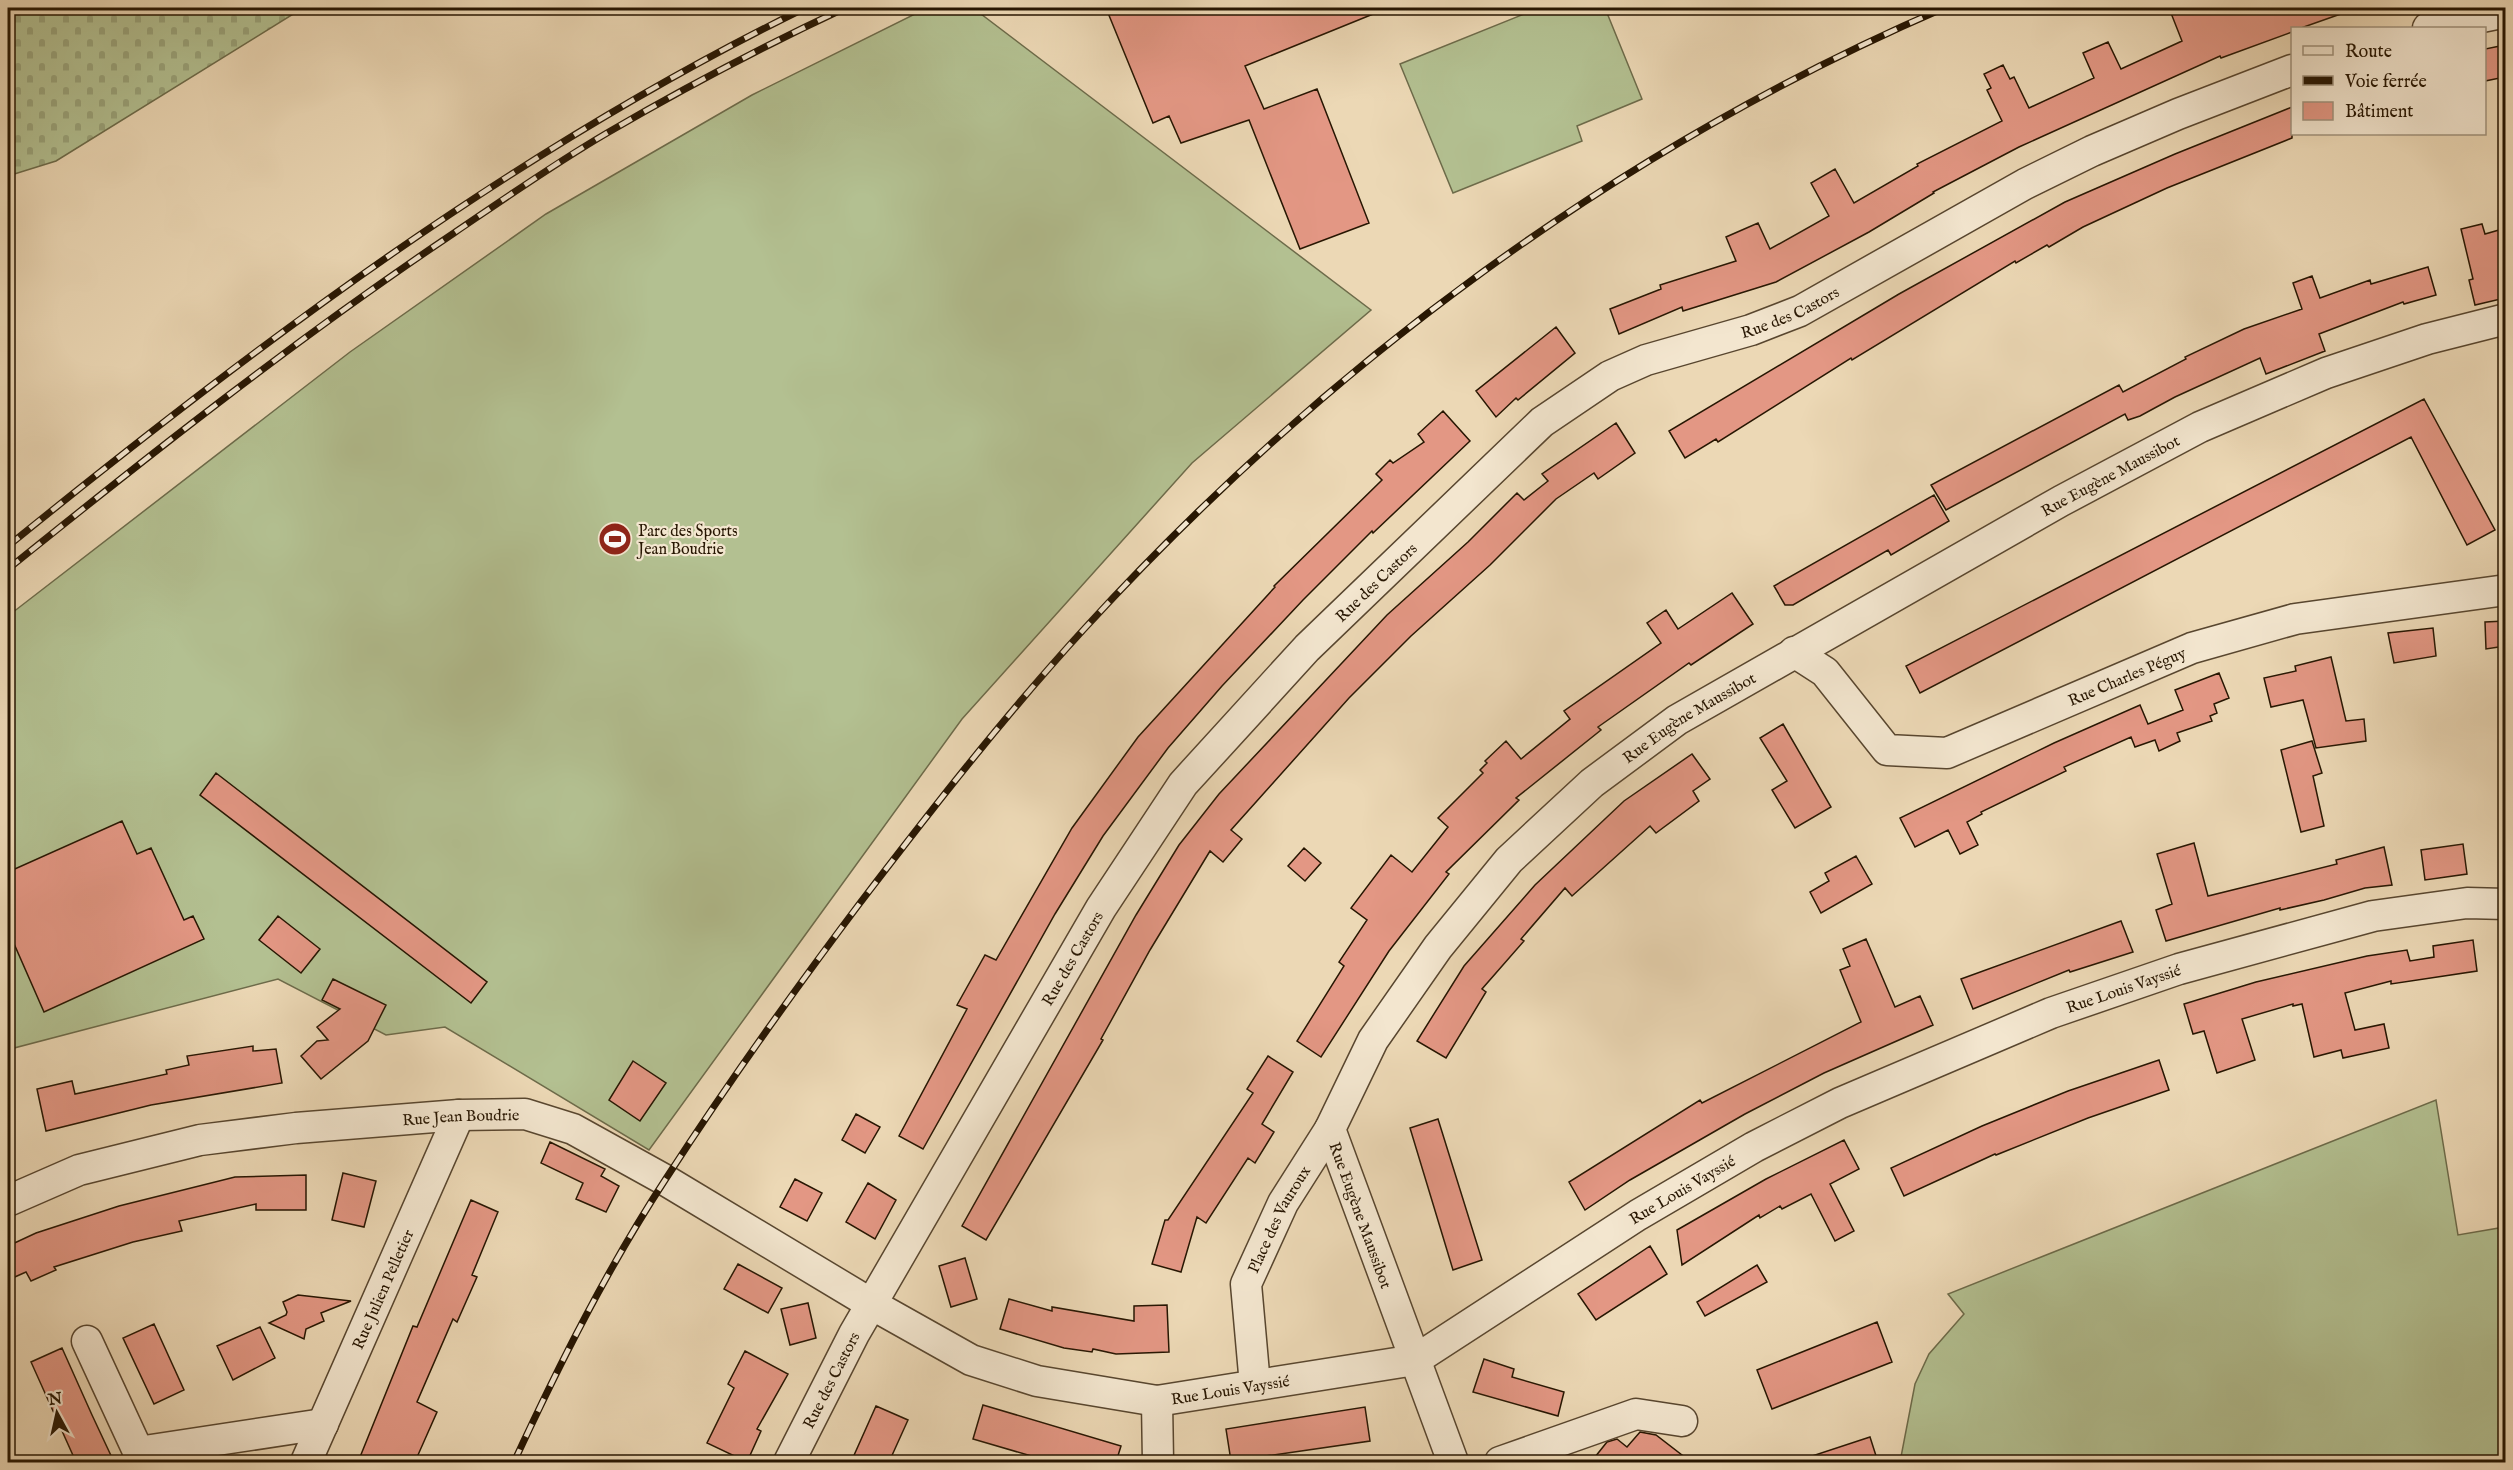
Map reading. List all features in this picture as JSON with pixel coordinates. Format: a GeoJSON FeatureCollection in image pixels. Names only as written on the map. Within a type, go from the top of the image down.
{"type":"FeatureCollection","features":[{"type":"Feature","properties":{"kind":"street"},"geometry":{"type":"LineString","coordinates":[[2433,27],[2505,12]]}},
{"type":"Feature","properties":{"kind":"street","name":"Rue des Castors"},"geometry":{"type":"LineString","coordinates":[[789,1462],[854,1334],[873,1305],[1101,908],[1183,784],[1307,648],[1542,422],[1610,376],[1646,360],[1751,330],[1800,311],[2025,184],[2092,151],[2291,70]]}},
{"type":"Feature","properties":{"kind":"street","name":"Rue Eugène Maussibot"},"geometry":{"type":"LineString","coordinates":[[1452,1462],[1330,1130],[1373,1040],[1438,947],[1509,860],[1592,783],[1677,720],[2061,501],[2200,427],[2326,373],[2427,339],[2505,319]]}},
{"type":"Feature","properties":{"kind":"street","name":"Rue Charles Péguy"},"geometry":{"type":"LineString","coordinates":[[1794,652],[1825,672],[1887,750],[1947,753],[2192,648],[2295,619],[2505,590]]}},
{"type":"Feature","properties":{"kind":"street","name":"Rue Louis Vayssié"},"geometry":{"type":"LineString","coordinates":[[873,1305],[971,1360],[1037,1381],[1157,1401],[1415,1360],[1638,1215],[1754,1147],[1840,1103],[1971,1045],[2051,1013],[2179,969],[2277,941],[2373,916],[2467,903],[2505,904]]}},
{"type":"Feature","properties":{"kind":"street","name":"Rue Jean Boudrie"},"geometry":{"type":"LineString","coordinates":[[8,1201],[79,1170],[200,1140],[296,1128],[459,1115],[525,1114],[573,1129],[665,1180],[873,1305]]}},
{"type":"Feature","properties":{"kind":"street","name":"Rue Julien Pelletier"},"geometry":{"type":"LineString","coordinates":[[306,1462],[459,1115]]}},
{"type":"Feature","properties":{"kind":"street","name":"Place des Vauroux"},"geometry":{"type":"LineString","coordinates":[[1255,1385],[1246,1284],[1283,1203],[1330,1130]]}},
{"type":"Feature","properties":{"kind":"street"},"geometry":{"type":"LineString","coordinates":[[87,1341],[141,1457],[323,1424]]}},
{"type":"Feature","properties":{"kind":"street"},"geometry":{"type":"LineString","coordinates":[[1157,1401],[1158,1462]]}},
{"type":"Feature","properties":{"kind":"street"},"geometry":{"type":"LineString","coordinates":[[1500,1462],[1636,1414],[1682,1420]]}},
{"type":"Feature","properties":{"kind":"green space"},"geometry":{"type":"Polygon","coordinates":[[[8,8],[303,8],[56,161],[8,176],[8,8]]]}},
{"type":"Feature","properties":{"kind":"green space","name":"Parc des Sports Jean Boudrie"},"geometry":{"type":"Polygon","coordinates":[[[927,8],[973,8],[1371,310],[1192,463],[962,719],[649,1150],[445,1027],[386,1035],[278,979],[14,1048],[8,1034],[8,616],[350,352],[546,214],[752,95],[927,8]]]}},
{"type":"Feature","properties":{"kind":"green space"},"geometry":{"type":"Polygon","coordinates":[[[1528,8],[1605,8],[1642,99],[1577,126],[1582,141],[1453,193],[1400,64],[1529,12],[1528,8]]]}},
{"type":"Feature","properties":{"kind":"green space"},"geometry":{"type":"Polygon","coordinates":[[[2436,1100],[2458,1235],[2505,1227],[2505,1462],[1900,1462],[1915,1384],[1929,1354],[1964,1314],[1948,1294],[2436,1100]]]}},
{"type":"Feature","properties":{"kind":"building"},"geometry":{"type":"Polygon","coordinates":[[[1106,8],[1388,8],[1245,66],[1264,109],[1317,89],[1369,223],[1300,249],[1249,120],[1181,143],[1169,116],[1153,123],[1106,8]]]}},
{"type":"Feature","properties":{"kind":"building"},"geometry":{"type":"Polygon","coordinates":[[[2169,8],[2351,8],[2352,10],[2304,27],[2291,27],[2291,32],[2221,58],[2220,56],[2019,147],[1933,192],[1869,232],[1776,282],[1683,311],[1682,307],[1619,334],[1610,309],[1661,289],[1660,285],[1736,261],[1726,237],[1758,223],[1770,249],[1829,216],[1811,183],[1835,169],[1854,203],[1918,166],[1917,164],[2002,121],[1987,90],[1991,88],[1984,74],[2003,65],[2010,79],[2014,77],[2029,108],[2094,78],[2083,53],[2108,42],[2121,69],[2182,41],[2169,8]]]}},
{"type":"Feature","properties":{"kind":"building"},"geometry":{"type":"Polygon","coordinates":[[[2505,45],[2505,77],[2486,81],[2486,49],[2505,45]]]}},
{"type":"Feature","properties":{"kind":"building"},"geometry":{"type":"Polygon","coordinates":[[[2291,107],[2292,138],[2167,188],[2083,227],[2016,263],[2015,261],[1852,360],[1851,358],[1718,442],[1716,439],[1685,458],[1669,431],[1899,294],[2065,202],[2175,154],[2291,107]]]}},
{"type":"Feature","properties":{"kind":"building"},"geometry":{"type":"Polygon","coordinates":[[[2482,224],[2485,234],[2499,230],[2505,256],[2505,298],[2475,305],[2469,280],[2473,279],[2461,229],[2482,224]]]}},
{"type":"Feature","properties":{"kind":"building"},"geometry":{"type":"Polygon","coordinates":[[[2428,267],[2436,295],[2404,304],[2403,302],[2319,334],[2325,351],[2266,374],[2260,358],[2175,397],[2140,416],[2128,420],[2125,414],[1946,510],[1931,485],[2119,385],[2123,392],[2186,359],[2185,357],[2244,329],[2302,309],[2293,283],[2312,276],[2320,298],[2370,280],[2371,284],[2428,267]]]}},
{"type":"Feature","properties":{"kind":"building"},"geometry":{"type":"Polygon","coordinates":[[[1556,327],[1575,353],[1518,400],[1516,398],[1496,417],[1476,391],[1556,327]]]}},
{"type":"Feature","properties":{"kind":"building"},"geometry":{"type":"Polygon","coordinates":[[[2424,399],[2495,530],[2467,545],[2411,437],[1920,693],[1906,666],[2424,399]]]}},
{"type":"Feature","properties":{"kind":"building"},"geometry":{"type":"Polygon","coordinates":[[[1443,411],[1470,441],[1373,533],[1372,531],[1303,600],[1222,686],[1168,748],[1103,836],[1055,914],[923,1149],[899,1136],[967,1009],[957,1005],[985,955],[996,960],[1072,828],[1138,737],[1274,586],[1382,480],[1376,474],[1390,460],[1393,463],[1424,442],[1418,434],[1443,411]]]}},
{"type":"Feature","properties":{"kind":"building"},"geometry":{"type":"Polygon","coordinates":[[[1616,423],[1635,453],[1598,479],[1594,473],[1556,499],[1490,565],[1411,636],[1349,698],[1231,830],[1242,839],[1223,862],[1210,851],[1150,950],[1101,1039],[1103,1040],[986,1240],[962,1226],[1136,915],[1179,845],[1219,794],[1387,615],[1468,542],[1517,493],[1524,500],[1548,481],[1542,474],[1616,423]]]}},
{"type":"Feature","properties":{"kind":"building"},"geometry":{"type":"Polygon","coordinates":[[[1934,495],[1949,521],[1891,555],[1888,550],[1793,605],[1785,605],[1774,586],[1934,495]]]}},
{"type":"Feature","properties":{"kind":"building"},"geometry":{"type":"Polygon","coordinates":[[[1732,593],[1753,624],[1691,665],[1689,663],[1598,727],[1601,730],[1516,798],[1519,800],[1446,872],[1449,874],[1389,951],[1321,1057],[1297,1041],[1344,966],[1339,962],[1367,920],[1351,908],[1391,855],[1412,872],[1448,827],[1438,818],[1483,773],[1480,770],[1487,763],[1485,761],[1506,741],[1521,759],[1570,719],[1564,711],[1661,643],[1647,623],[1666,610],[1678,629],[1732,593]]]}},
{"type":"Feature","properties":{"kind":"building"},"geometry":{"type":"Polygon","coordinates":[[[2505,621],[2505,646],[2486,649],[2485,622],[2505,621]]]}},
{"type":"Feature","properties":{"kind":"building"},"geometry":{"type":"Polygon","coordinates":[[[2433,628],[2436,656],[2394,663],[2388,633],[2433,628]]]}},
{"type":"Feature","properties":{"kind":"building"},"geometry":{"type":"Polygon","coordinates":[[[2331,657],[2346,721],[2364,719],[2366,741],[2316,748],[2303,700],[2271,707],[2264,678],[2296,671],[2295,666],[2331,657]]]}},
{"type":"Feature","properties":{"kind":"building"},"geometry":{"type":"Polygon","coordinates":[[[2219,673],[2229,698],[2214,704],[2217,713],[2210,716],[2212,721],[2177,733],[2180,741],[2159,751],[2155,740],[2135,747],[2131,737],[2064,767],[2066,771],[1981,812],[1982,814],[1967,822],[1978,845],[1960,854],[1948,830],[1915,847],[1900,818],[2054,743],[2140,705],[2148,724],[2183,710],[2175,690],[2219,673]]]}},
{"type":"Feature","properties":{"kind":"building"},"geometry":{"type":"Polygon","coordinates":[[[1783,724],[1831,807],[1795,828],[1772,790],[1787,781],[1760,738],[1783,724]]]}},
{"type":"Feature","properties":{"kind":"building"},"geometry":{"type":"Polygon","coordinates":[[[2312,741],[2322,773],[2313,776],[2324,826],[2301,832],[2281,750],[2312,741]]]}},
{"type":"Feature","properties":{"kind":"building"},"geometry":{"type":"Polygon","coordinates":[[[1692,754],[1710,779],[1693,791],[1699,801],[1656,833],[1650,826],[1572,896],[1565,888],[1521,939],[1524,941],[1482,989],[1486,992],[1446,1058],[1417,1041],[1464,966],[1535,885],[1624,801],[1692,754]]]}},
{"type":"Feature","properties":{"kind":"building"},"geometry":{"type":"Polygon","coordinates":[[[216,773],[487,982],[471,1003],[200,795],[216,773]]]}},
{"type":"Feature","properties":{"kind":"building"},"geometry":{"type":"Polygon","coordinates":[[[122,821],[137,854],[151,848],[184,920],[193,916],[204,939],[44,1012],[8,930],[8,872],[122,821]]]}},
{"type":"Feature","properties":{"kind":"building"},"geometry":{"type":"Polygon","coordinates":[[[2194,843],[2208,896],[2337,864],[2336,860],[2384,847],[2392,885],[2365,888],[2324,900],[2280,910],[2280,908],[2166,941],[2156,910],[2172,904],[2157,854],[2194,843]]]}},
{"type":"Feature","properties":{"kind":"building"},"geometry":{"type":"Polygon","coordinates":[[[2463,844],[2467,874],[2425,880],[2421,850],[2463,844]]]}},
{"type":"Feature","properties":{"kind":"building"},"geometry":{"type":"Polygon","coordinates":[[[1304,848],[1321,863],[1305,881],[1288,866],[1304,848]]]}},
{"type":"Feature","properties":{"kind":"building"},"geometry":{"type":"Polygon","coordinates":[[[1856,856],[1872,884],[1821,913],[1810,892],[1829,881],[1825,873],[1856,856]]]}},
{"type":"Feature","properties":{"kind":"building"},"geometry":{"type":"Polygon","coordinates":[[[278,916],[320,949],[301,973],[259,940],[278,916]]]}},
{"type":"Feature","properties":{"kind":"building"},"geometry":{"type":"Polygon","coordinates":[[[2121,921],[2133,952],[2070,972],[2069,970],[1973,1009],[1961,979],[2121,921]]]}},
{"type":"Feature","properties":{"kind":"building"},"geometry":{"type":"Polygon","coordinates":[[[1866,939],[1895,1007],[1920,996],[1933,1025],[1824,1073],[1745,1114],[1630,1180],[1585,1210],[1569,1182],[1700,1100],[1702,1103],[1861,1022],[1840,970],[1850,966],[1843,949],[1866,939]]]}},
{"type":"Feature","properties":{"kind":"building"},"geometry":{"type":"Polygon","coordinates":[[[2473,940],[2477,971],[2391,984],[2391,981],[2345,993],[2355,1030],[2384,1024],[2389,1048],[2343,1058],[2341,1050],[2314,1057],[2302,1004],[2293,1006],[2293,1004],[2242,1019],[2255,1060],[2217,1073],[2204,1031],[2193,1034],[2184,1004],[2256,982],[2367,956],[2407,950],[2410,961],[2434,957],[2433,946],[2473,940]]]}},
{"type":"Feature","properties":{"kind":"building"},"geometry":{"type":"Polygon","coordinates":[[[333,979],[386,1005],[368,1041],[321,1079],[301,1056],[317,1041],[328,1040],[317,1027],[340,1009],[322,1000],[333,979]]]}},
{"type":"Feature","properties":{"kind":"building"},"geometry":{"type":"Polygon","coordinates":[[[253,1046],[253,1051],[276,1049],[282,1083],[151,1105],[46,1131],[37,1089],[72,1081],[75,1094],[167,1074],[166,1070],[189,1065],[187,1056],[253,1046]]]}},
{"type":"Feature","properties":{"kind":"building"},"geometry":{"type":"Polygon","coordinates":[[[1268,1056],[1293,1072],[1262,1124],[1274,1132],[1255,1163],[1248,1158],[1206,1223],[1197,1217],[1181,1272],[1152,1264],[1165,1220],[1168,1220],[1253,1093],[1247,1089],[1268,1056]]]}},
{"type":"Feature","properties":{"kind":"building"},"geometry":{"type":"Polygon","coordinates":[[[2159,1060],[2169,1090],[1995,1154],[1904,1196],[1891,1168],[1982,1126],[2068,1091],[2159,1060]]]}},
{"type":"Feature","properties":{"kind":"building"},"geometry":{"type":"Polygon","coordinates":[[[633,1061],[666,1083],[640,1121],[609,1100],[633,1061]]]}},
{"type":"Feature","properties":{"kind":"building"},"geometry":{"type":"Polygon","coordinates":[[[856,1114],[880,1127],[865,1153],[842,1140],[856,1114]]]}},
{"type":"Feature","properties":{"kind":"building"},"geometry":{"type":"Polygon","coordinates":[[[1438,1119],[1482,1260],[1453,1270],[1410,1128],[1438,1119]]]}},
{"type":"Feature","properties":{"kind":"building"},"geometry":{"type":"Polygon","coordinates":[[[1844,1140],[1859,1169],[1830,1184],[1854,1231],[1835,1241],[1811,1194],[1782,1209],[1780,1206],[1760,1218],[1759,1215],[1682,1265],[1677,1230],[1766,1179],[1844,1140]]]}},
{"type":"Feature","properties":{"kind":"building"},"geometry":{"type":"Polygon","coordinates":[[[550,1142],[605,1169],[601,1176],[619,1186],[606,1212],[576,1199],[583,1183],[541,1163],[550,1142]]]}},
{"type":"Feature","properties":{"kind":"building"},"geometry":{"type":"Polygon","coordinates":[[[343,1173],[376,1181],[364,1227],[332,1220],[343,1173]]]}},
{"type":"Feature","properties":{"kind":"building"},"geometry":{"type":"Polygon","coordinates":[[[306,1175],[306,1210],[256,1210],[256,1204],[179,1221],[182,1231],[133,1242],[54,1267],[56,1270],[31,1281],[26,1272],[8,1280],[8,1246],[36,1233],[119,1206],[235,1177],[306,1175]]]}},
{"type":"Feature","properties":{"kind":"building"},"geometry":{"type":"Polygon","coordinates":[[[795,1179],[822,1193],[807,1221],[780,1207],[795,1179]]]}},
{"type":"Feature","properties":{"kind":"building"},"geometry":{"type":"Polygon","coordinates":[[[868,1183],[896,1200],[875,1239],[846,1222],[868,1183]]]}},
{"type":"Feature","properties":{"kind":"building"},"geometry":{"type":"Polygon","coordinates":[[[471,1200],[498,1212],[472,1275],[477,1277],[457,1322],[453,1319],[417,1402],[437,1412],[413,1462],[358,1462],[413,1326],[417,1327],[471,1200]]]}},
{"type":"Feature","properties":{"kind":"building"},"geometry":{"type":"Polygon","coordinates":[[[1650,1246],[1667,1274],[1596,1320],[1578,1294],[1650,1246]]]}},
{"type":"Feature","properties":{"kind":"building"},"geometry":{"type":"Polygon","coordinates":[[[965,1258],[977,1299],[951,1307],[939,1266],[965,1258]]]}},
{"type":"Feature","properties":{"kind":"building"},"geometry":{"type":"Polygon","coordinates":[[[738,1264],[782,1288],[768,1313],[724,1289],[738,1264]]]}},
{"type":"Feature","properties":{"kind":"building"},"geometry":{"type":"Polygon","coordinates":[[[1757,1265],[1767,1282],[1705,1316],[1697,1302],[1757,1265]]]}},
{"type":"Feature","properties":{"kind":"building"},"geometry":{"type":"Polygon","coordinates":[[[298,1295],[351,1301],[321,1313],[324,1321],[306,1329],[304,1339],[269,1323],[286,1315],[283,1302],[298,1295]]]}},
{"type":"Feature","properties":{"kind":"building"},"geometry":{"type":"Polygon","coordinates":[[[1009,1299],[1052,1311],[1052,1307],[1134,1321],[1134,1306],[1167,1305],[1169,1352],[1116,1354],[1093,1349],[1092,1352],[1064,1348],[1000,1329],[1009,1299]]]}},
{"type":"Feature","properties":{"kind":"building"},"geometry":{"type":"Polygon","coordinates":[[[808,1303],[816,1338],[790,1345],[781,1309],[808,1303]]]}},
{"type":"Feature","properties":{"kind":"building"},"geometry":{"type":"Polygon","coordinates":[[[1877,1322],[1892,1362],[1772,1409],[1757,1370],[1877,1322]]]}},
{"type":"Feature","properties":{"kind":"building"},"geometry":{"type":"Polygon","coordinates":[[[154,1324],[184,1390],[154,1404],[123,1338],[154,1324]]]}},
{"type":"Feature","properties":{"kind":"building"},"geometry":{"type":"Polygon","coordinates":[[[260,1327],[275,1358],[233,1380],[217,1346],[260,1327]]]}},
{"type":"Feature","properties":{"kind":"building"},"geometry":{"type":"Polygon","coordinates":[[[62,1348],[114,1462],[76,1462],[31,1362],[62,1348]]]}},
{"type":"Feature","properties":{"kind":"building"},"geometry":{"type":"Polygon","coordinates":[[[745,1351],[788,1374],[757,1429],[761,1431],[747,1462],[707,1443],[734,1388],[728,1384],[745,1351]]]}},
{"type":"Feature","properties":{"kind":"building"},"geometry":{"type":"Polygon","coordinates":[[[1484,1359],[1514,1369],[1512,1377],[1564,1392],[1558,1416],[1473,1392],[1484,1359]]]}},
{"type":"Feature","properties":{"kind":"building"},"geometry":{"type":"Polygon","coordinates":[[[983,1405],[1121,1446],[1116,1462],[1052,1462],[973,1439],[983,1405]]]}},
{"type":"Feature","properties":{"kind":"building"},"geometry":{"type":"Polygon","coordinates":[[[876,1406],[908,1420],[889,1462],[851,1462],[876,1406]]]}},
{"type":"Feature","properties":{"kind":"building"},"geometry":{"type":"Polygon","coordinates":[[[1365,1407],[1370,1441],[1231,1461],[1226,1429],[1365,1407]]]}},
{"type":"Feature","properties":{"kind":"building"},"geometry":{"type":"Polygon","coordinates":[[[1640,1432],[1656,1435],[1691,1462],[1591,1462],[1607,1442],[1617,1439],[1627,1447],[1640,1432]]]}},
{"type":"Feature","properties":{"kind":"building"},"geometry":{"type":"Polygon","coordinates":[[[1870,1437],[1878,1462],[1806,1462],[1806,1458],[1870,1437]]]}},
{"type":"Feature","properties":{"kind":"railway"},"geometry":{"type":"LineString","coordinates":[[8,546],[197,396],[392,254],[491,187],[593,123],[805,8]]}},
{"type":"Feature","properties":{"kind":"railway"},"geometry":{"type":"LineString","coordinates":[[8,569],[283,354],[396,272],[529,182],[665,100],[754,52],[845,8]]}},
{"type":"Feature","properties":{"kind":"railway"},"geometry":{"type":"LineString","coordinates":[[514,1462],[567,1353],[645,1211],[737,1072],[835,936],[998,728],[1085,628],[1177,532],[1274,440],[1376,354],[1482,273],[1592,197],[1706,128],[1823,64],[1944,8]]}},
{"type":"Feature","properties":{"kind":"place","name":"Parc des Sports Jean Boudrie"},"geometry":{"type":"Point","coordinates":[615,539]}}]}
